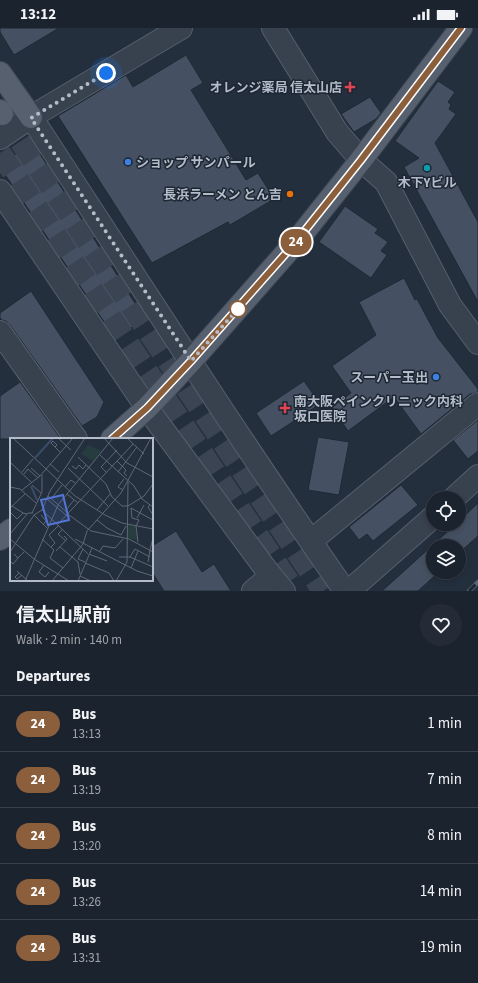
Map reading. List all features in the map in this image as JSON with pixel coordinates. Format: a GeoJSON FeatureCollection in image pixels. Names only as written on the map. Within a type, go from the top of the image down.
{"type":"FeatureCollection","features":[{"type":"Feature","properties":{"kind":"main road"},"geometry":{"type":"LineString","coordinates":[[113,438],[147,408],[191,361],[295,243],[361,160],[461,28]]}},
{"type":"Feature","properties":{"kind":"main road"},"geometry":{"type":"LineString","coordinates":[[0,73],[31,118]]}},
{"type":"Feature","properties":{"kind":"main road"},"geometry":{"type":"LineString","coordinates":[[0,539],[10,531]]}},
{"type":"Feature","properties":{"kind":"street"},"geometry":{"type":"LineString","coordinates":[[0,138],[181,28]]}},
{"type":"Feature","properties":{"kind":"street"},"geometry":{"type":"LineString","coordinates":[[273,28],[337,132],[361,160],[386,182],[450,305],[471,321],[478,344]]}},
{"type":"Feature","properties":{"kind":"street"},"geometry":{"type":"LineString","coordinates":[[31,118],[310,541],[345,591]]}},
{"type":"Feature","properties":{"kind":"street"},"geometry":{"type":"LineString","coordinates":[[0,191],[147,408],[277,584],[253,591]]}},
{"type":"Feature","properties":{"kind":"street"},"geometry":{"type":"LineString","coordinates":[[0,332],[75,438]]}},
{"type":"Feature","properties":{"kind":"street"},"geometry":{"type":"LineString","coordinates":[[310,541],[478,404]]}},
{"type":"Feature","properties":{"kind":"street"},"geometry":{"type":"LineString","coordinates":[[462,491],[478,476]]}},
{"type":"Feature","properties":{"kind":"street"},"geometry":{"type":"LineString","coordinates":[[349,591],[426,523]]}},
{"type":"Feature","properties":{"kind":"building"},"geometry":{"type":"Polygon","coordinates":[[[0,28],[59,28],[14,55],[0,32],[0,28]]]}},
{"type":"Feature","properties":{"kind":"building"},"geometry":{"type":"Polygon","coordinates":[[[186,55],[203,83],[191,90],[246,180],[258,173],[274,199],[230,225],[228,222],[152,263],[58,116],[126,75],[133,87],[186,55]]]}},
{"type":"Feature","properties":{"kind":"building"},"geometry":{"type":"Polygon","coordinates":[[[438,81],[455,92],[448,102],[451,105],[449,109],[456,114],[435,143],[478,222],[478,302],[404,167],[419,158],[395,141],[438,81]]]}},
{"type":"Feature","properties":{"kind":"building"},"geometry":{"type":"Polygon","coordinates":[[[370,97],[381,113],[376,119],[354,132],[341,114],[370,97]]]}},
{"type":"Feature","properties":{"kind":"building"},"geometry":{"type":"Polygon","coordinates":[[[33,143],[145,319],[115,338],[0,167],[0,164],[33,143]]]}},
{"type":"Feature","properties":{"kind":"building"},"geometry":{"type":"Polygon","coordinates":[[[345,206],[378,229],[375,233],[388,242],[381,251],[387,255],[371,278],[319,242],[345,206]]]}},
{"type":"Feature","properties":{"kind":"building"},"geometry":{"type":"Polygon","coordinates":[[[404,278],[415,300],[417,299],[438,338],[478,389],[478,392],[470,394],[421,434],[394,397],[348,431],[332,407],[351,393],[332,366],[376,335],[359,302],[404,278]]]}},
{"type":"Feature","properties":{"kind":"building"},"geometry":{"type":"Polygon","coordinates":[[[31,291],[104,402],[97,417],[82,426],[10,325],[0,318],[0,313],[31,291]]]}},
{"type":"Feature","properties":{"kind":"building"},"geometry":{"type":"Polygon","coordinates":[[[304,381],[320,404],[271,436],[256,413],[304,381]]]}},
{"type":"Feature","properties":{"kind":"building"},"geometry":{"type":"Polygon","coordinates":[[[20,382],[60,438],[0,439],[0,396],[20,382]]]}},
{"type":"Feature","properties":{"kind":"building"},"geometry":{"type":"Polygon","coordinates":[[[478,420],[478,451],[468,459],[453,440],[478,420]]]}},
{"type":"Feature","properties":{"kind":"building"},"geometry":{"type":"Polygon","coordinates":[[[318,437],[349,442],[339,495],[308,490],[318,437]]]}},
{"type":"Feature","properties":{"kind":"building"},"geometry":{"type":"Polygon","coordinates":[[[401,485],[418,505],[373,541],[367,534],[359,540],[349,527],[401,485]]]}},
{"type":"Feature","properties":{"kind":"building"},"geometry":{"type":"Polygon","coordinates":[[[478,503],[478,536],[466,547],[466,539],[439,539],[448,531],[466,531],[466,514],[478,503]]]}},
{"type":"Feature","properties":{"kind":"building"},"geometry":{"type":"Polygon","coordinates":[[[176,531],[202,572],[214,564],[231,591],[164,591],[153,574],[153,545],[176,531]]]}},
{"type":"Feature","properties":{"kind":"building"},"geometry":{"type":"Polygon","coordinates":[[[426,551],[426,579],[431,579],[418,591],[382,591],[426,551]]]}},
{"type":"Feature","properties":{"kind":"tunnel"},"geometry":{"type":"LineString","coordinates":[[2,114],[323,591]]}},
{"type":"Feature","properties":{"kind":"tunnel"},"geometry":{"type":"LineString","coordinates":[[0,153],[295,591]]}},
{"type":"Feature","properties":{"kind":"railway"},"geometry":{"type":"LineString","coordinates":[[469,591],[478,582]]}},
{"type":"Feature","properties":{"kind":"bus line","name":"24"},"geometry":{"type":"LineString","coordinates":[[113,438],[147,408],[191,361],[295,243],[361,160],[461,28]]}},
{"type":"Feature","properties":{"kind":"place","name":"オレンジ薬局 信太山店"},"geometry":{"type":"Point","coordinates":[350,87]}},
{"type":"Feature","properties":{"kind":"place","name":"ショップ サンパール"},"geometry":{"type":"Point","coordinates":[128,162]}},
{"type":"Feature","properties":{"kind":"place","name":"木下Yビル"},"geometry":{"type":"Point","coordinates":[427,168]}},
{"type":"Feature","properties":{"kind":"place","name":"長浜ラーメン とん吉"},"geometry":{"type":"Point","coordinates":[290,194]}},
{"type":"Feature","properties":{"kind":"place","name":"スーパー玉出"},"geometry":{"type":"Point","coordinates":[436,377]}},
{"type":"Feature","properties":{"kind":"place","name":"南大阪ペインクリニック内科 坂口医院"},"geometry":{"type":"Point","coordinates":[285,408]}},
{"type":"Feature","properties":{"kind":"route"},"geometry":{"type":"LineString","coordinates":[[106,73],[31,118],[191,361],[238,309]]}}]}
